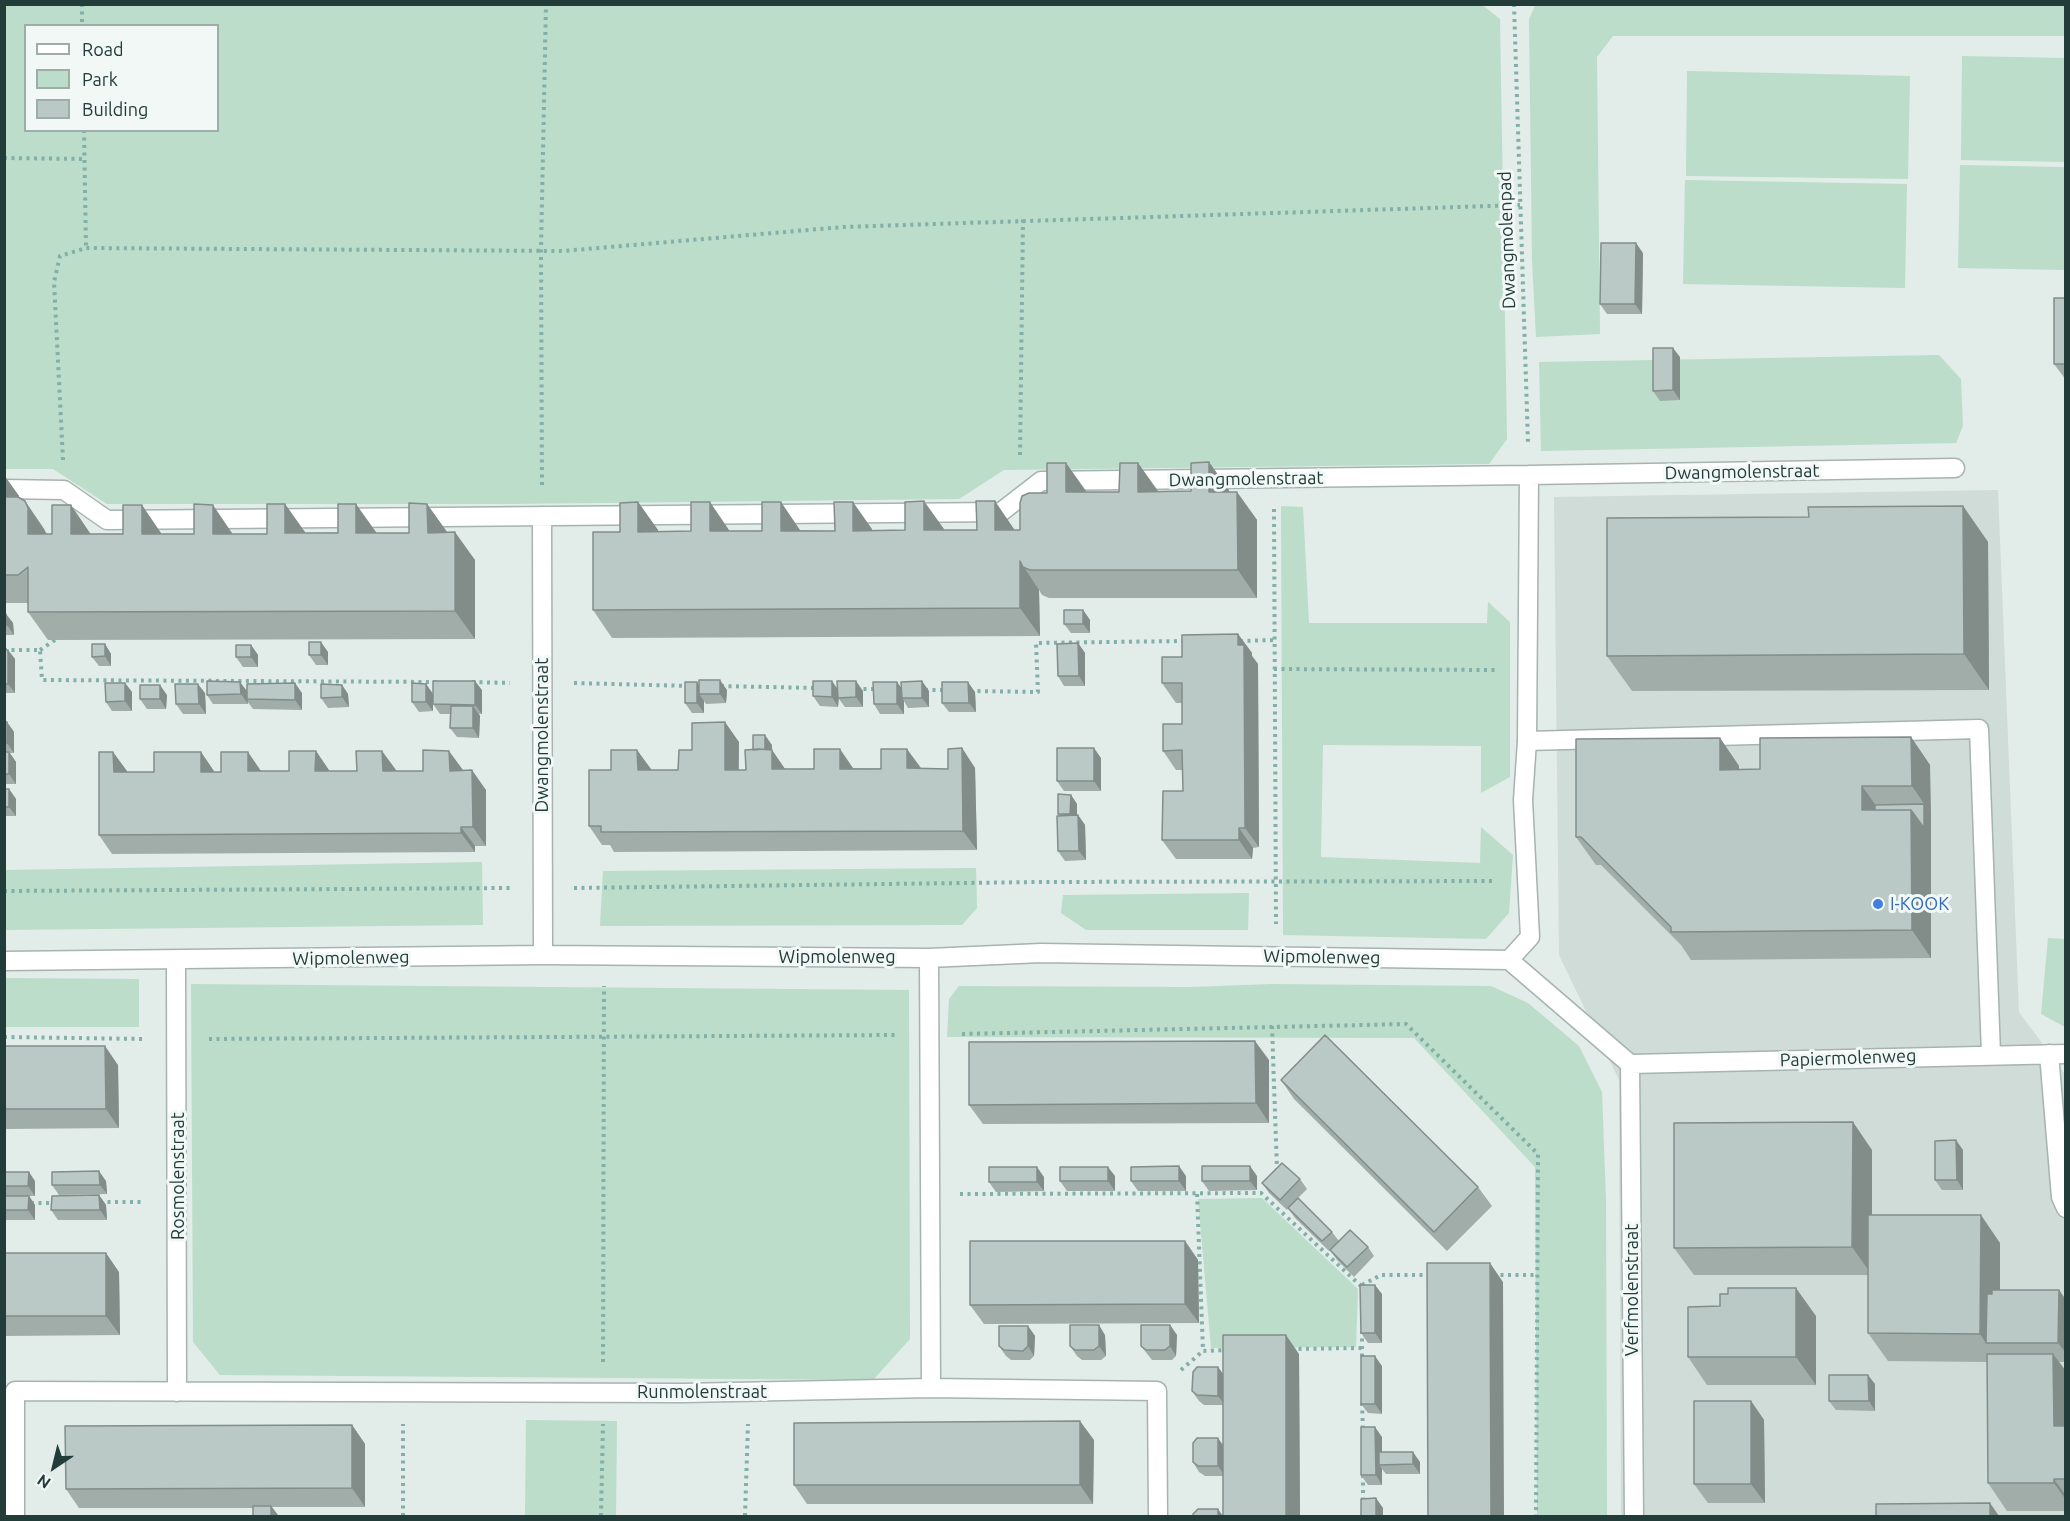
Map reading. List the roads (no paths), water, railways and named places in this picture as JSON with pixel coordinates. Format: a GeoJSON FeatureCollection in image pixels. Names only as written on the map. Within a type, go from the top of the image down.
{"type":"FeatureCollection","features":[{"type":"Feature","properties":{"kind":"street","name":"Dwangmolenstraat"},"geometry":{"type":"LineString","coordinates":[[4,489],[64,490],[107,520],[1001,512],[1041,481],[1955,468]]}},
{"type":"Feature","properties":{"kind":"street"},"geometry":{"type":"LineString","coordinates":[[1529,475],[1527,741],[1523,800],[1530,937],[1509,960],[1630,1064]]}},
{"type":"Feature","properties":{"kind":"street","name":"Dwangmolenstraat"},"geometry":{"type":"LineString","coordinates":[[542,516],[543,954]]}},
{"type":"Feature","properties":{"kind":"street"},"geometry":{"type":"LineString","coordinates":[[1527,741],[1979,729],[1991,1053]]}},
{"type":"Feature","properties":{"kind":"street","name":"Wipmolenweg"},"geometry":{"type":"LineString","coordinates":[[4,961],[176,961],[543,954],[929,958],[1041,953],[1509,960]]}},
{"type":"Feature","properties":{"kind":"street"},"geometry":{"type":"LineString","coordinates":[[929,958],[931,1388]]}},
{"type":"Feature","properties":{"kind":"street","name":"Rosmolenstraat"},"geometry":{"type":"LineString","coordinates":[[176,961],[177,1392]]}},
{"type":"Feature","properties":{"kind":"street","name":"Papiermolenweg"},"geometry":{"type":"LineString","coordinates":[[1630,1064],[1991,1053],[2057,1054]]}},
{"type":"Feature","properties":{"kind":"street"},"geometry":{"type":"LineString","coordinates":[[2057,1054],[2061,1197],[2066,1208]]}},
{"type":"Feature","properties":{"kind":"street","name":"Verfmolenstraat"},"geometry":{"type":"LineString","coordinates":[[1630,1064],[1634,1516]]}},
{"type":"Feature","properties":{"kind":"street","name":"Runmolenstraat"},"geometry":{"type":"LineString","coordinates":[[177,1392],[748,1392],[931,1388],[1157,1391],[1158,1516]]}},
{"type":"Feature","properties":{"kind":"street"},"geometry":{"type":"LineString","coordinates":[[15,1516],[15,1391],[177,1392]]}},
{"type":"Feature","properties":{"kind":"place","name":"I-KOOK"},"geometry":{"type":"Point","coordinates":[1878,904]}}]}
